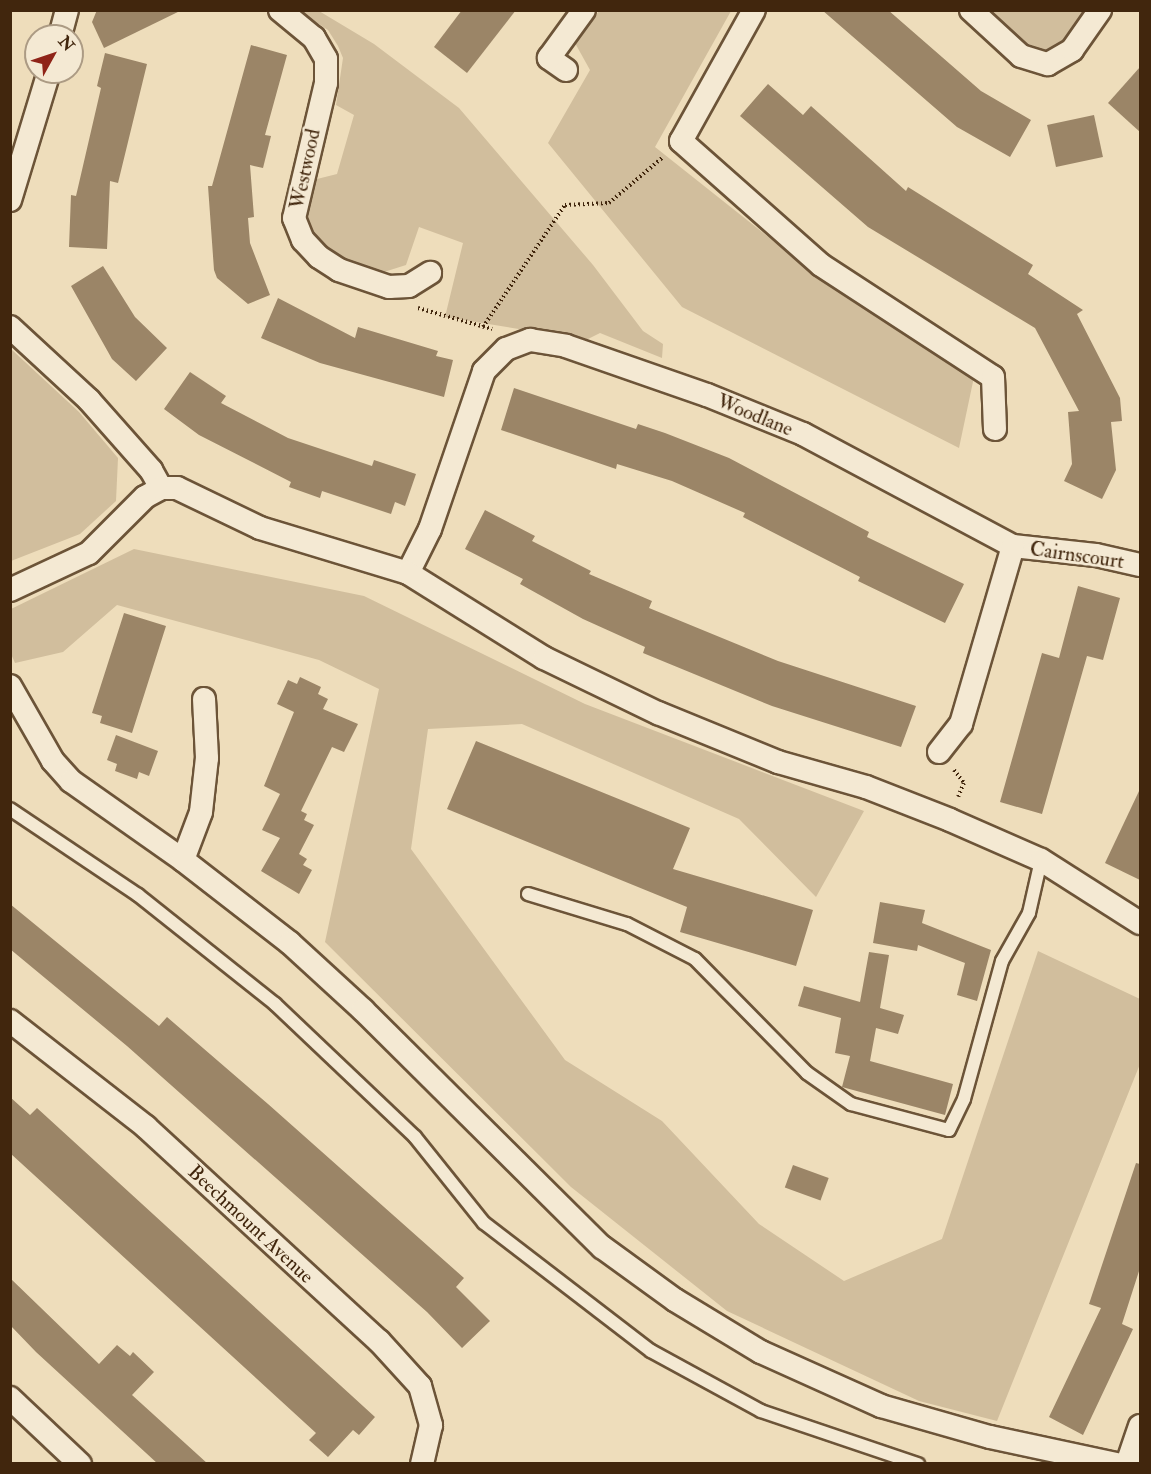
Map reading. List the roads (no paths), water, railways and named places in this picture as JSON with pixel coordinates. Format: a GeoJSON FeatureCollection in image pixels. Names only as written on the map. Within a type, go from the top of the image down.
{"type":"FeatureCollection","features":[{"type":"Feature","properties":{"kind":"street","name":"Westwood"},"geometry":{"type":"LineString","coordinates":[[280,10],[314,38],[326,59],[326,83],[294,218],[303,240],[320,257],[339,270],[389,287],[409,286],[430,273]]}},
{"type":"Feature","properties":{"kind":"street"},"geometry":{"type":"LineString","coordinates":[[566,70],[549,58],[584,10]]}},
{"type":"Feature","properties":{"kind":"street"},"geometry":{"type":"LineString","coordinates":[[754,10],[681,141],[821,266],[993,377],[995,429]]}},
{"type":"Feature","properties":{"kind":"street"},"geometry":{"type":"LineString","coordinates":[[971,10],[1021,56],[1048,64],[1072,51],[1100,10]]}},
{"type":"Feature","properties":{"kind":"street"},"geometry":{"type":"LineString","coordinates":[[10,200],[45,84]]}},
{"type":"Feature","properties":{"kind":"street"},"geometry":{"type":"LineString","coordinates":[[10,327],[89,400],[151,470],[161,488]]}},
{"type":"Feature","properties":{"kind":"street","name":"Woodlane"},"geometry":{"type":"LineString","coordinates":[[408,573],[430,529],[484,371],[507,349],[530,340],[566,346],[707,395],[803,435],[1014,546]]}},
{"type":"Feature","properties":{"kind":"street"},"geometry":{"type":"LineString","coordinates":[[10,590],[89,553],[145,497],[161,488],[198,495],[260,528],[408,573],[544,658],[658,713],[777,762],[866,787],[950,820],[1041,860],[1140,923]]}},
{"type":"Feature","properties":{"kind":"street"},"geometry":{"type":"LineString","coordinates":[[939,752],[961,724],[1014,546]]}},
{"type":"Feature","properties":{"kind":"street","name":"Cairnscourt"},"geometry":{"type":"LineString","coordinates":[[1014,546],[1096,555],[1140,565]]}},
{"type":"Feature","properties":{"kind":"street"},"geometry":{"type":"LineString","coordinates":[[10,686],[53,761],[71,781],[183,860],[290,943],[363,1010],[602,1248],[675,1300],[761,1352],[881,1406],[990,1437],[1116,1464]]}},
{"type":"Feature","properties":{"kind":"street"},"geometry":{"type":"LineString","coordinates":[[183,860],[201,812],[207,758],[204,699]]}},
{"type":"Feature","properties":{"kind":"street","name":"Beechmount Avenue"},"geometry":{"type":"LineString","coordinates":[[10,1021],[146,1127],[420,1386],[431,1425],[422,1464]]}},
{"type":"Feature","properties":{"kind":"street"},"geometry":{"type":"LineString","coordinates":[[10,1398],[80,1464]]}},
{"type":"Feature","properties":{"kind":"street"},"geometry":{"type":"LineString","coordinates":[[1127,1464],[1140,1426]]}},
{"type":"Feature","properties":{"kind":"lane"},"geometry":{"type":"LineString","coordinates":[[10,809],[138,895],[275,1004],[415,1137],[484,1224],[651,1351],[761,1411],[918,1464]]}},
{"type":"Feature","properties":{"kind":"lane"},"geometry":{"type":"LineString","coordinates":[[528,894],[627,924],[695,959],[807,1073],[851,1104],[949,1130],[964,1099],[1002,962],[1029,913],[1041,860]]}}]}
